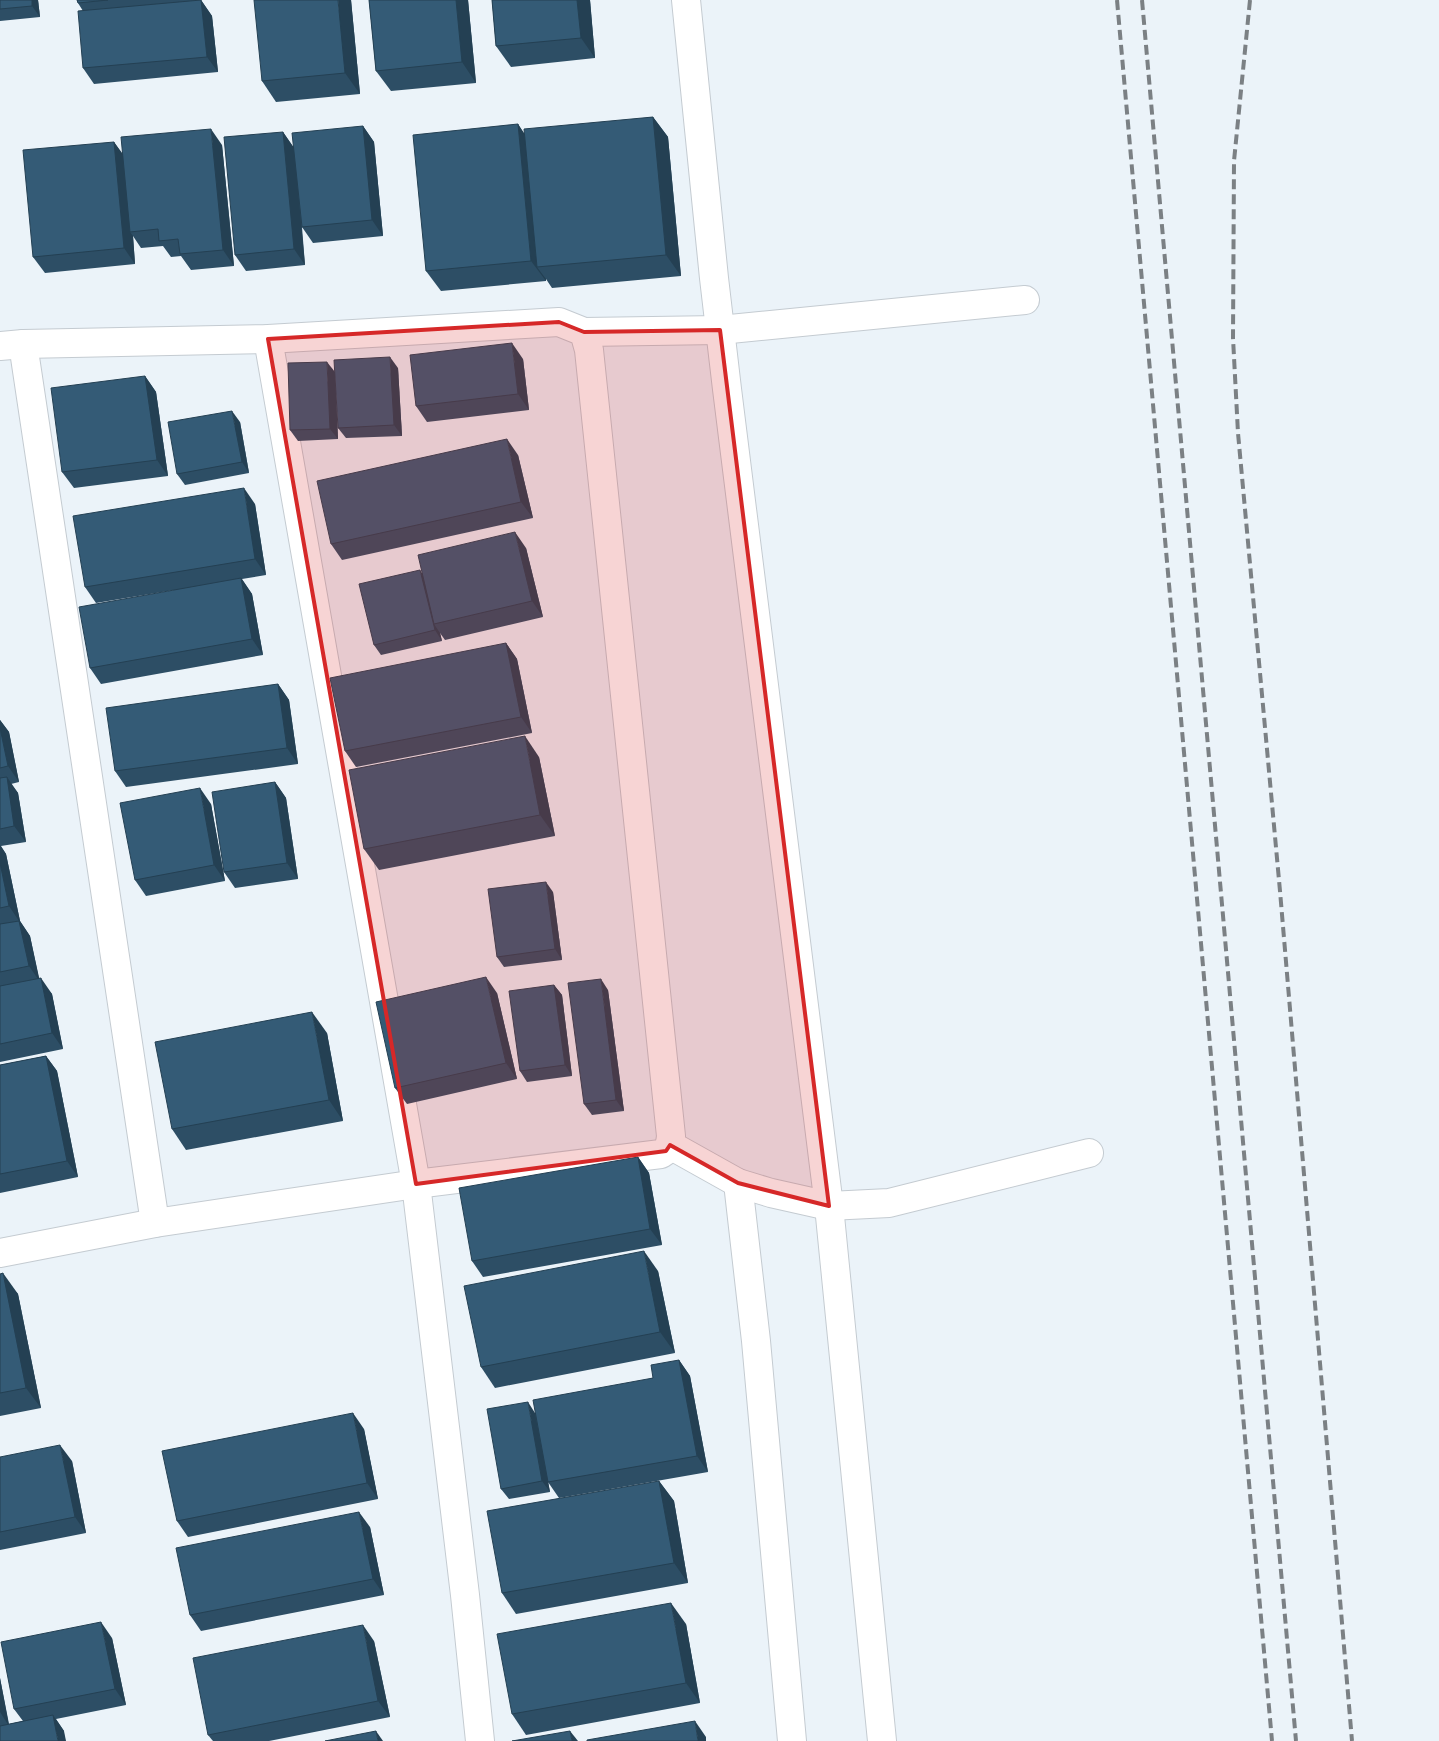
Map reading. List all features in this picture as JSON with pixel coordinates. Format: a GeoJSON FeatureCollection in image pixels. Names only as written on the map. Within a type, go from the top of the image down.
{"type":"FeatureCollection","features":[{"type":"Feature","properties":{"kind":"street"},"geometry":{"type":"LineString","coordinates":[[686,0],[720,330],[829,1206],[882,1741]]}},
{"type":"Feature","properties":{"kind":"street"},"geometry":{"type":"LineString","coordinates":[[155,1223],[12,345],[268,338],[558,322],[584,332],[720,330],[1025,300]]}},
{"type":"Feature","properties":{"kind":"street"},"geometry":{"type":"LineString","coordinates":[[0,1253],[155,1223],[416,1184],[662,1154],[670,1145],[670,1126],[590,360],[584,332]]}},
{"type":"Feature","properties":{"kind":"street"},"geometry":{"type":"LineString","coordinates":[[268,338],[416,1184],[465,1595],[480,1741]]}},
{"type":"Feature","properties":{"kind":"street"},"geometry":{"type":"LineString","coordinates":[[670,1145],[738,1183],[771,1193],[829,1206],[889,1203],[1089,1153]]}},
{"type":"Feature","properties":{"kind":"street"},"geometry":{"type":"LineString","coordinates":[[738,1183],[756,1341],[792,1741]]}},
{"type":"Feature","properties":{"kind":"highlighted area"},"geometry":{"type":"Polygon","coordinates":[[[559,322],[584,332],[720,330],[829,1206],[738,1183],[670,1145],[666,1151],[416,1184],[268,339],[559,322]]]}},
{"type":"Feature","properties":{"kind":"building"},"geometry":{"type":"Polygon","coordinates":[[[0,0],[32,0],[32,6],[0,9],[0,0]]]}},
{"type":"Feature","properties":{"kind":"building"},"geometry":{"type":"Polygon","coordinates":[[[77,0],[108,0],[78,3],[77,0]]]}},
{"type":"Feature","properties":{"kind":"building"},"geometry":{"type":"Polygon","coordinates":[[[201,0],[207,57],[83,68],[78,11],[201,0]]]}},
{"type":"Feature","properties":{"kind":"building"},"geometry":{"type":"Polygon","coordinates":[[[254,0],[338,0],[345,73],[262,81],[254,0]]]}},
{"type":"Feature","properties":{"kind":"building"},"geometry":{"type":"Polygon","coordinates":[[[369,0],[456,0],[462,62],[376,71],[369,0]]]}},
{"type":"Feature","properties":{"kind":"building"},"geometry":{"type":"Polygon","coordinates":[[[492,0],[577,0],[581,38],[496,46],[492,0]]]}},
{"type":"Feature","properties":{"kind":"building"},"geometry":{"type":"Polygon","coordinates":[[[653,117],[666,255],[537,267],[524,129],[653,117]]]}},
{"type":"Feature","properties":{"kind":"building"},"geometry":{"type":"Polygon","coordinates":[[[518,124],[531,261],[426,271],[413,135],[518,124]]]}},
{"type":"Feature","properties":{"kind":"building"},"geometry":{"type":"Polygon","coordinates":[[[363,126],[372,220],[302,227],[292,133],[363,126]]]}},
{"type":"Feature","properties":{"kind":"building"},"geometry":{"type":"Polygon","coordinates":[[[211,129],[223,250],[180,254],[178,239],[159,241],[158,229],[130,232],[121,137],[211,129]]]}},
{"type":"Feature","properties":{"kind":"building"},"geometry":{"type":"Polygon","coordinates":[[[283,132],[294,249],[235,255],[224,137],[283,132]]]}},
{"type":"Feature","properties":{"kind":"building"},"geometry":{"type":"Polygon","coordinates":[[[114,142],[124,248],[33,257],[23,150],[114,142]]]}},
{"type":"Feature","properties":{"kind":"building"},"geometry":{"type":"Polygon","coordinates":[[[512,343],[518,394],[416,406],[410,355],[512,343]]]}},
{"type":"Feature","properties":{"kind":"building"},"geometry":{"type":"Polygon","coordinates":[[[390,357],[394,425],[338,428],[334,360],[390,357]]]}},
{"type":"Feature","properties":{"kind":"building"},"geometry":{"type":"Polygon","coordinates":[[[327,362],[330,429],[290,430],[288,363],[327,362]]]}},
{"type":"Feature","properties":{"kind":"building"},"geometry":{"type":"Polygon","coordinates":[[[145,376],[157,460],[62,472],[51,388],[145,376]]]}},
{"type":"Feature","properties":{"kind":"building"},"geometry":{"type":"Polygon","coordinates":[[[232,411],[242,462],[177,474],[168,422],[232,411]]]}},
{"type":"Feature","properties":{"kind":"building"},"geometry":{"type":"Polygon","coordinates":[[[507,439],[521,502],[331,544],[317,481],[507,439]]]}},
{"type":"Feature","properties":{"kind":"building"},"geometry":{"type":"Polygon","coordinates":[[[244,488],[255,559],[85,587],[73,516],[244,488]]]}},
{"type":"Feature","properties":{"kind":"building"},"geometry":{"type":"Polygon","coordinates":[[[515,532],[532,601],[434,624],[418,555],[515,532]]]}},
{"type":"Feature","properties":{"kind":"building"},"geometry":{"type":"Polygon","coordinates":[[[420,570],[435,630],[374,645],[359,584],[420,570]]]}},
{"type":"Feature","properties":{"kind":"building"},"geometry":{"type":"Polygon","coordinates":[[[241,578],[252,639],[90,668],[79,607],[241,578]]]}},
{"type":"Feature","properties":{"kind":"building"},"geometry":{"type":"Polygon","coordinates":[[[506,643],[521,717],[345,751],[330,678],[506,643]]]}},
{"type":"Feature","properties":{"kind":"building"},"geometry":{"type":"Polygon","coordinates":[[[278,684],[287,748],[115,771],[106,708],[278,684]]]}},
{"type":"Feature","properties":{"kind":"building"},"geometry":{"type":"Polygon","coordinates":[[[0,728],[8,766],[0,768],[0,728]]]}},
{"type":"Feature","properties":{"kind":"building"},"geometry":{"type":"Polygon","coordinates":[[[525,736],[540,815],[364,849],[349,770],[525,736]]]}},
{"type":"Feature","properties":{"kind":"building"},"geometry":{"type":"Polygon","coordinates":[[[7,777],[14,826],[0,829],[0,778],[7,777]]]}},
{"type":"Feature","properties":{"kind":"building"},"geometry":{"type":"Polygon","coordinates":[[[275,782],[287,863],[224,872],[212,792],[275,782]]]}},
{"type":"Feature","properties":{"kind":"building"},"geometry":{"type":"Polygon","coordinates":[[[200,788],[214,865],[135,880],[120,803],[200,788]]]}},
{"type":"Feature","properties":{"kind":"building"},"geometry":{"type":"Polygon","coordinates":[[[0,863],[9,906],[0,908],[0,863]]]}},
{"type":"Feature","properties":{"kind":"building"},"geometry":{"type":"Polygon","coordinates":[[[546,882],[555,949],[497,957],[488,889],[546,882]]]}},
{"type":"Feature","properties":{"kind":"building"},"geometry":{"type":"Polygon","coordinates":[[[19,921],[29,966],[0,972],[0,924],[19,921]]]}},
{"type":"Feature","properties":{"kind":"building"},"geometry":{"type":"Polygon","coordinates":[[[486,977],[506,1063],[395,1088],[376,1002],[486,977]]]}},
{"type":"Feature","properties":{"kind":"building"},"geometry":{"type":"Polygon","coordinates":[[[41,978],[52,1033],[0,1044],[0,986],[41,978]]]}},
{"type":"Feature","properties":{"kind":"building"},"geometry":{"type":"Polygon","coordinates":[[[601,979],[616,1100],[584,1104],[568,983],[601,979]]]}},
{"type":"Feature","properties":{"kind":"building"},"geometry":{"type":"Polygon","coordinates":[[[554,985],[565,1065],[520,1071],[509,991],[554,985]]]}},
{"type":"Feature","properties":{"kind":"building"},"geometry":{"type":"Polygon","coordinates":[[[312,1012],[329,1100],[172,1129],[155,1042],[312,1012]]]}},
{"type":"Feature","properties":{"kind":"building"},"geometry":{"type":"Polygon","coordinates":[[[46,1056],[67,1161],[0,1174],[0,1065],[46,1056]]]}},
{"type":"Feature","properties":{"kind":"building"},"geometry":{"type":"Polygon","coordinates":[[[638,1157],[650,1229],[472,1261],[459,1188],[638,1157]]]}},
{"type":"Feature","properties":{"kind":"building"},"geometry":{"type":"Polygon","coordinates":[[[644,1251],[660,1332],[481,1367],[464,1286],[644,1251]]]}},
{"type":"Feature","properties":{"kind":"building"},"geometry":{"type":"Polygon","coordinates":[[[3,1273],[26,1388],[0,1393],[0,1274],[3,1273]]]}},
{"type":"Feature","properties":{"kind":"building"},"geometry":{"type":"Polygon","coordinates":[[[679,1360],[697,1456],[548,1482],[533,1400],[653,1378],[651,1365],[679,1360]]]}},
{"type":"Feature","properties":{"kind":"building"},"geometry":{"type":"Polygon","coordinates":[[[528,1402],[542,1481],[501,1489],[487,1409],[528,1402]]]}},
{"type":"Feature","properties":{"kind":"building"},"geometry":{"type":"Polygon","coordinates":[[[353,1413],[367,1483],[177,1521],[162,1451],[353,1413]]]}},
{"type":"Feature","properties":{"kind":"building"},"geometry":{"type":"Polygon","coordinates":[[[60,1445],[75,1517],[0,1532],[0,1457],[60,1445]]]}},
{"type":"Feature","properties":{"kind":"building"},"geometry":{"type":"Polygon","coordinates":[[[659,1481],[674,1563],[502,1593],[487,1511],[659,1481]]]}},
{"type":"Feature","properties":{"kind":"building"},"geometry":{"type":"Polygon","coordinates":[[[359,1512],[373,1579],[190,1615],[176,1548],[359,1512]]]}},
{"type":"Feature","properties":{"kind":"building"},"geometry":{"type":"Polygon","coordinates":[[[671,1603],[686,1683],[512,1714],[497,1634],[671,1603]]]}},
{"type":"Feature","properties":{"kind":"building"},"geometry":{"type":"Polygon","coordinates":[[[101,1622],[115,1689],[14,1709],[1,1642],[101,1622]]]}},
{"type":"Feature","properties":{"kind":"building"},"geometry":{"type":"Polygon","coordinates":[[[363,1625],[378,1701],[208,1735],[193,1658],[363,1625]]]}},
{"type":"Feature","properties":{"kind":"building"},"geometry":{"type":"Polygon","coordinates":[[[53,1715],[58,1741],[0,1741],[0,1726],[53,1715]]]}},
{"type":"Feature","properties":{"kind":"building"},"geometry":{"type":"Polygon","coordinates":[[[695,1721],[698,1741],[587,1741],[587,1740],[695,1721]]]}},
{"type":"Feature","properties":{"kind":"building"},"geometry":{"type":"Polygon","coordinates":[[[376,1731],[378,1741],[325,1741],[376,1731]]]}},
{"type":"Feature","properties":{"kind":"building"},"geometry":{"type":"Polygon","coordinates":[[[570,1731],[572,1741],[512,1741],[570,1731]]]}},
{"type":"Feature","properties":{"kind":"railway"},"geometry":{"type":"LineString","coordinates":[[1117,0],[1272,1741]]}},
{"type":"Feature","properties":{"kind":"railway"},"geometry":{"type":"LineString","coordinates":[[1142,0],[1296,1741]]}},
{"type":"Feature","properties":{"kind":"railway"},"geometry":{"type":"LineString","coordinates":[[1250,0],[1234,161],[1233,338],[1238,433],[1280,891],[1352,1741]]}}]}
